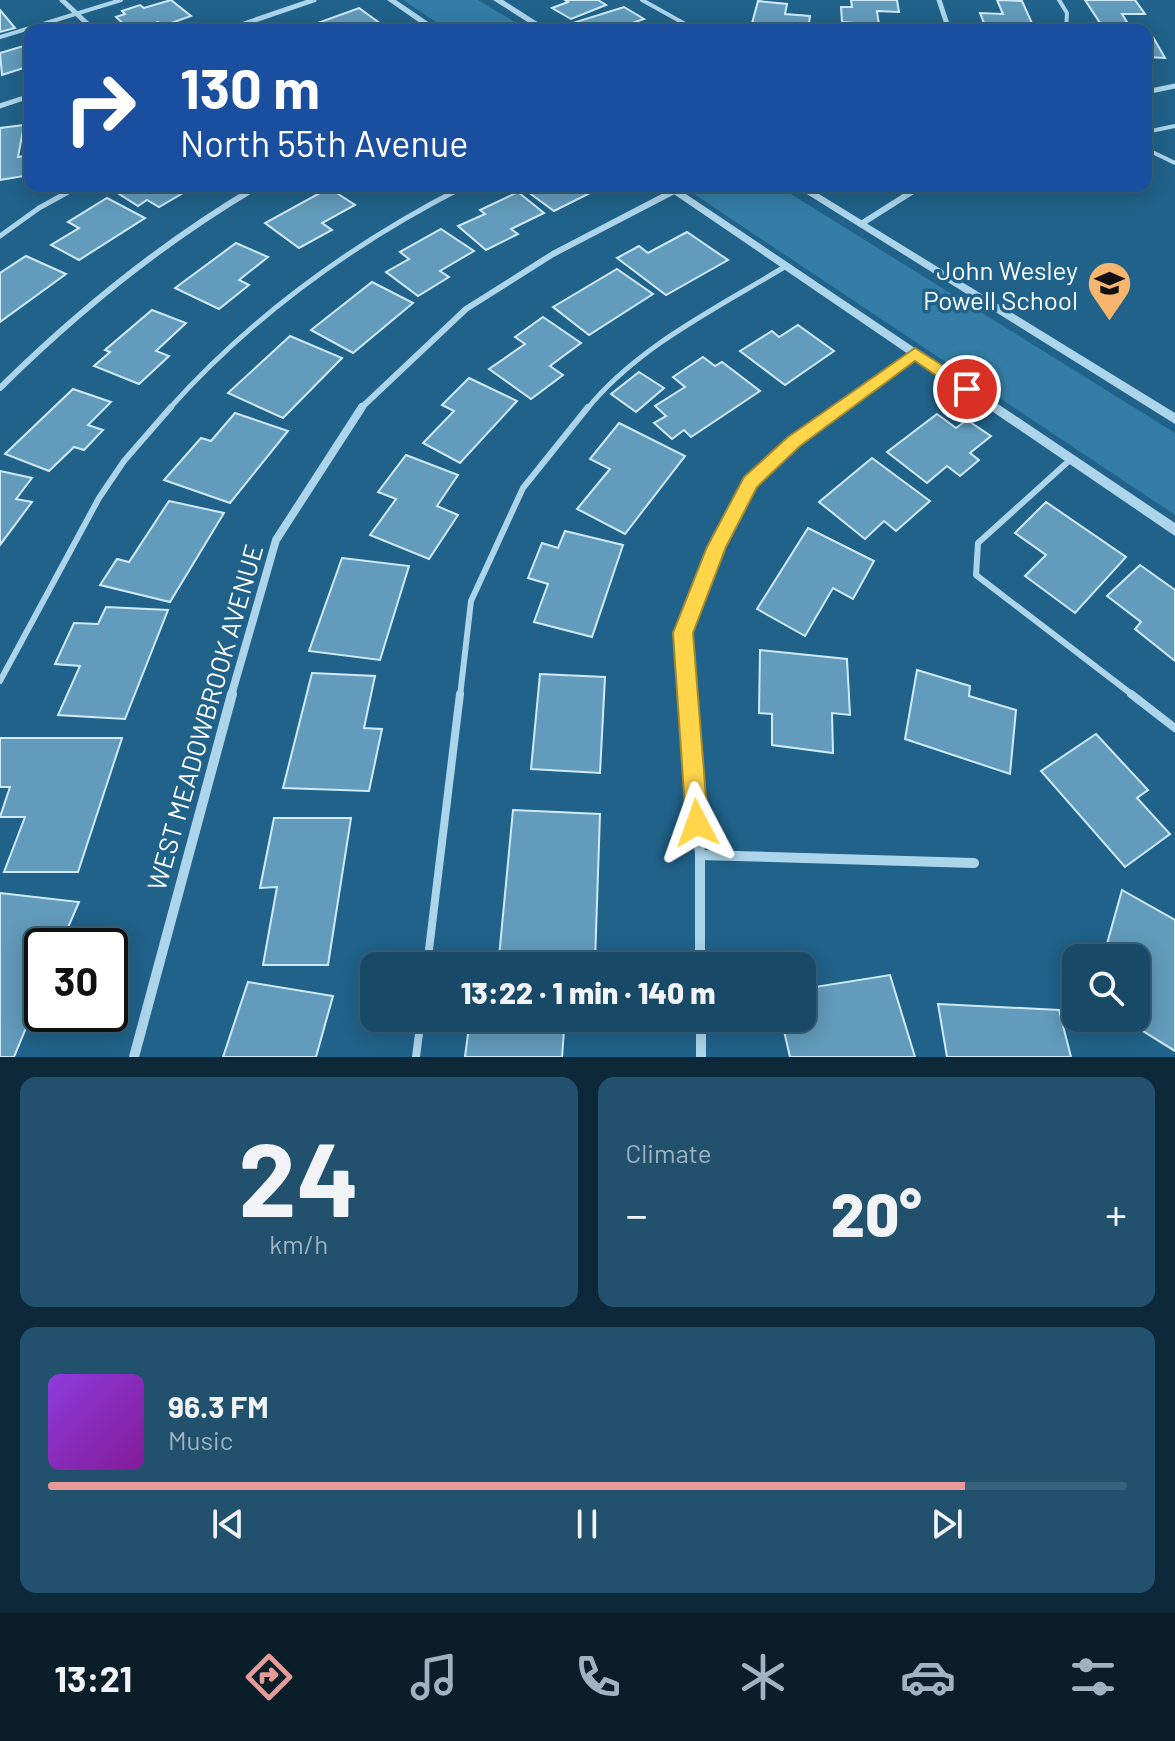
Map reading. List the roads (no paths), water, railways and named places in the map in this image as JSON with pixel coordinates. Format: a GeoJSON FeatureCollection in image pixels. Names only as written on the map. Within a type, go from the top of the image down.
{"type":"FeatureCollection","features":[{"type":"Feature","properties":{"kind":"street"},"geometry":{"type":"LineString","coordinates":[[62,0],[88,24]]}},
{"type":"Feature","properties":{"kind":"street"},"geometry":{"type":"LineString","coordinates":[[244,24],[314,0]]}},
{"type":"Feature","properties":{"kind":"street"},"geometry":{"type":"LineString","coordinates":[[391,0],[425,24]]}},
{"type":"Feature","properties":{"kind":"street"},"geometry":{"type":"LineString","coordinates":[[497,0],[536,24]]}},
{"type":"Feature","properties":{"kind":"street"},"geometry":{"type":"LineString","coordinates":[[939,0],[947,24]]}},
{"type":"Feature","properties":{"kind":"street"},"geometry":{"type":"LineString","coordinates":[[1152,91],[1175,86]]}},
{"type":"Feature","properties":{"kind":"street"},"geometry":{"type":"LineString","coordinates":[[0,106],[24,98]]}},
{"type":"Feature","properties":{"kind":"street"},"geometry":{"type":"LineString","coordinates":[[0,388],[53,335],[138,265],[183,231],[248,192]]}},
{"type":"Feature","properties":{"kind":"street","name":"WEST MEADOWBROOK AVENUE"},"geometry":{"type":"LineString","coordinates":[[134,1057],[203,796],[276,540],[358,411],[466,309],[553,254],[663,192]]}},
{"type":"Feature","properties":{"kind":"street"},"geometry":{"type":"LineString","coordinates":[[676,192],[1175,530]]}},
{"type":"Feature","properties":{"kind":"street"},"geometry":{"type":"LineString","coordinates":[[809,192],[1175,419]]}},
{"type":"Feature","properties":{"kind":"street"},"geometry":{"type":"LineString","coordinates":[[861,224],[912,192]]}},
{"type":"Feature","properties":{"kind":"street"},"geometry":{"type":"LineString","coordinates":[[700,952],[700,855],[683,633],[717,547],[750,482],[794,441],[915,354]]}},
{"type":"Feature","properties":{"kind":"street"},"geometry":{"type":"LineString","coordinates":[[700,855],[974,863]]}},
{"type":"Feature","properties":{"kind":"street"},"geometry":{"type":"LineString","coordinates":[[701,1032],[701,1057]]}},
{"type":"Feature","properties":{"kind":"lane"},"geometry":{"type":"LineString","coordinates":[[42,24],[121,0]]}},
{"type":"Feature","properties":{"kind":"lane"},"geometry":{"type":"LineString","coordinates":[[642,0],[685,24]]}},
{"type":"Feature","properties":{"kind":"lane"},"geometry":{"type":"LineString","coordinates":[[1059,0],[1067,13],[1066,24]]}},
{"type":"Feature","properties":{"kind":"lane"},"geometry":{"type":"LineString","coordinates":[[0,37],[24,30]]}},
{"type":"Feature","properties":{"kind":"lane"},"geometry":{"type":"LineString","coordinates":[[1152,131],[1175,126]]}},
{"type":"Feature","properties":{"kind":"lane"},"geometry":{"type":"LineString","coordinates":[[1152,152],[1175,163]]}},
{"type":"Feature","properties":{"kind":"lane"},"geometry":{"type":"LineString","coordinates":[[0,236],[68,192]]}},
{"type":"Feature","properties":{"kind":"lane"},"geometry":{"type":"LineString","coordinates":[[0,681],[39,603],[116,471],[188,385],[274,309],[354,248],[454,192]]}},
{"type":"Feature","properties":{"kind":"lane"},"geometry":{"type":"LineString","coordinates":[[429,952],[471,601],[523,488],[605,387],[671,335],[786,266]]}},
{"type":"Feature","properties":{"kind":"lane"},"geometry":{"type":"LineString","coordinates":[[1071,459],[978,543],[976,575],[1175,728]]}},
{"type":"Feature","properties":{"kind":"lane"},"geometry":{"type":"LineString","coordinates":[[416,1057],[419,1032]]}},
{"type":"Feature","properties":{"kind":"place","name":"John Wesley Powell School"},"geometry":{"type":"Point","coordinates":[1109,323]}}]}
